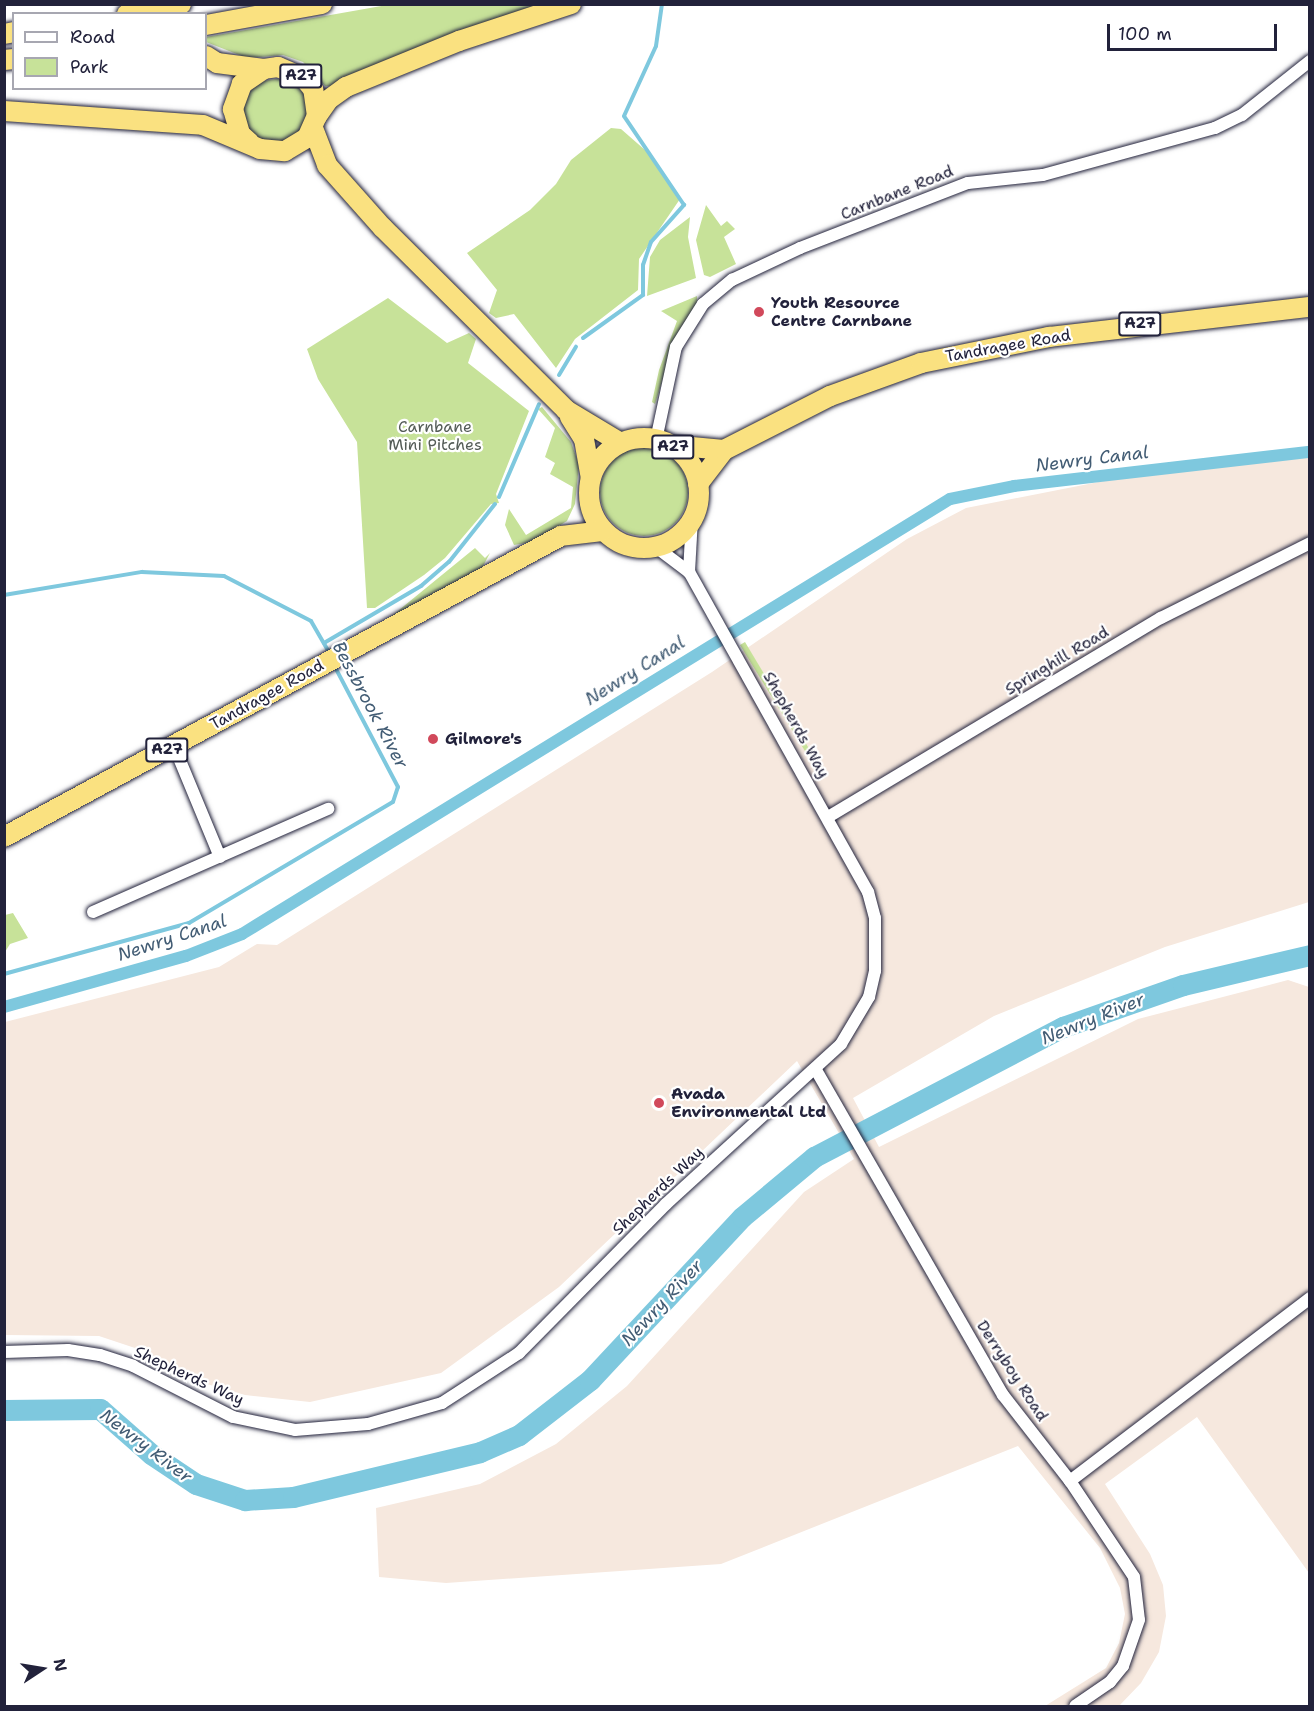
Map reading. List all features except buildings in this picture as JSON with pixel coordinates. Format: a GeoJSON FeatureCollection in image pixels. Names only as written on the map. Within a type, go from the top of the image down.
{"type":"FeatureCollection","features":[{"type":"Feature","properties":{"kind":"highway"},"geometry":{"type":"LineString","coordinates":[[138,12],[181,4]]}},
{"type":"Feature","properties":{"kind":"highway"},"geometry":{"type":"LineString","coordinates":[[207,25],[322,4]]}},
{"type":"Feature","properties":{"kind":"highway"},"geometry":{"type":"LineString","coordinates":[[285,151],[297,146],[328,100],[346,87],[459,41],[571,4]]}},
{"type":"Feature","properties":{"kind":"highway","name":"A27"},"geometry":{"type":"LineString","coordinates":[[211,60],[264,69],[285,69],[304,78],[313,89],[315,122],[327,165]]}},
{"type":"Feature","properties":{"kind":"highway","name":"A27"},"geometry":{"type":"LineString","coordinates":[[211,60],[233,109],[240,134],[250,143],[267,151],[285,151],[327,165],[566,410],[584,439],[591,477],[590,506],[603,531]]}},
{"type":"Feature","properties":{"kind":"highway","name":"A27"},"geometry":{"type":"LineString","coordinates":[[233,109],[242,84],[264,69]]}},
{"type":"Feature","properties":{"kind":"highway"},"geometry":{"type":"LineString","coordinates":[[4,111],[203,124],[250,143]]}},
{"type":"Feature","properties":{"kind":"highway","name":"Tandragee Road"},"geometry":{"type":"LineString","coordinates":[[698,484],[724,450],[830,396],[946,356],[1131,325],[1310,307]]}},
{"type":"Feature","properties":{"kind":"highway","name":"A27"},"geometry":{"type":"LineString","coordinates":[[566,410],[621,443],[663,442],[724,450]]}},
{"type":"Feature","properties":{"kind":"highway","name":"A27"},"geometry":{"type":"LineString","coordinates":[[663,442],[683,455],[698,484],[692,519]]}},
{"type":"Feature","properties":{"kind":"highway"},"geometry":{"type":"LineString","coordinates":[[591,477],[608,452],[621,443]]}},
{"type":"Feature","properties":{"kind":"highway","name":"Tandragee Road"},"geometry":{"type":"LineString","coordinates":[[4,837],[561,536],[590,506]]}},
{"type":"Feature","properties":{"kind":"highway"},"geometry":{"type":"LineString","coordinates":[[603,531],[627,546],[656,547],[670,542],[692,519]]}},
{"type":"Feature","properties":{"kind":"highway","name":"Tandragee Road"},"geometry":{"type":"LineString","coordinates":[[561,536],[603,531]]}},
{"type":"Feature","properties":{"kind":"street","name":"Carnbane Road"},"geometry":{"type":"LineString","coordinates":[[663,442],[676,347],[704,304],[732,280],[800,248],[968,183],[1043,175],[1215,128],[1242,115],[1310,61]]}},
{"type":"Feature","properties":{"kind":"street"},"geometry":{"type":"LineString","coordinates":[[689,572],[692,519]]}},
{"type":"Feature","properties":{"kind":"street","name":"Springhill Road"},"geometry":{"type":"LineString","coordinates":[[828,817],[1161,618],[1310,543]]}},
{"type":"Feature","properties":{"kind":"street","name":"Shepherds Way"},"geometry":{"type":"LineString","coordinates":[[4,1352],[68,1350],[100,1355],[133,1366],[233,1417],[294,1430],[368,1424],[442,1403],[519,1353],[666,1204],[816,1070],[857,1021],[869,997],[877,945],[868,892],[689,572],[656,547]]}},
{"type":"Feature","properties":{"kind":"street"},"geometry":{"type":"LineString","coordinates":[[174,746],[220,857]]}},
{"type":"Feature","properties":{"kind":"street"},"geometry":{"type":"LineString","coordinates":[[93,912],[328,809]]}},
{"type":"Feature","properties":{"kind":"street","name":"Derryboy Road"},"geometry":{"type":"LineString","coordinates":[[816,1070],[1004,1395],[1070,1481],[1121,1554],[1134,1577],[1139,1600],[1139,1620],[1123,1666],[1110,1682],[1075,1707]]}},
{"type":"Feature","properties":{"kind":"street"},"geometry":{"type":"LineString","coordinates":[[1070,1481],[1310,1298]]}},
{"type":"Feature","properties":{"kind":"shaded area"},"geometry":{"type":"Polygon","coordinates":[[[1309,456],[1309,902],[1165,947],[994,1016],[853,1098],[879,1147],[1138,1019],[1288,980],[1309,987],[1309,1573],[1197,1417],[1105,1484],[1150,1554],[1163,1585],[1166,1616],[1159,1652],[1141,1683],[1119,1706],[1045,1706],[1106,1668],[1119,1643],[1125,1614],[1120,1588],[1100,1548],[1018,1446],[721,1564],[446,1583],[379,1577],[376,1508],[480,1484],[556,1444],[627,1386],[804,1192],[854,1159],[797,1061],[559,1287],[441,1373],[310,1402],[245,1395],[200,1382],[144,1351],[99,1336],[5,1335],[5,1022],[219,967],[257,944],[277,945],[712,672],[907,539],[966,508],[1129,476],[1309,456]]]}},
{"type":"Feature","properties":{"kind":"green space"},"geometry":{"type":"Polygon","coordinates":[[[387,5],[551,5],[333,86],[325,86],[303,62],[283,55],[247,58],[207,42],[207,37],[387,5]]]}},
{"type":"Feature","properties":{"kind":"green space"},"geometry":{"type":"Polygon","coordinates":[[[276,79],[289,82],[299,89],[306,99],[309,112],[306,125],[299,135],[289,142],[276,145],[263,142],[253,135],[246,125],[243,112],[246,99],[253,89],[263,82],[276,79]]]}},
{"type":"Feature","properties":{"kind":"green space"},"geometry":{"type":"Polygon","coordinates":[[[611,128],[621,129],[653,157],[680,199],[639,259],[638,290],[575,339],[556,368],[514,314],[496,318],[489,313],[497,290],[467,253],[530,210],[556,184],[571,160],[611,128]]]}},
{"type":"Feature","properties":{"kind":"green space"},"geometry":{"type":"Polygon","coordinates":[[[706,205],[721,226],[727,221],[735,229],[724,237],[736,264],[710,277],[704,275],[696,240],[706,205]]]}},
{"type":"Feature","properties":{"kind":"green space"},"geometry":{"type":"Polygon","coordinates":[[[690,217],[688,237],[696,278],[647,296],[650,257],[660,240],[690,217]]]}},
{"type":"Feature","properties":{"kind":"green space"},"geometry":{"type":"Polygon","coordinates":[[[697,296],[697,304],[677,334],[655,404],[652,402],[659,370],[677,321],[661,311],[697,296]]]}},
{"type":"Feature","properties":{"kind":"green space","name":"Carnbane Mini Pitches"},"geometry":{"type":"Polygon","coordinates":[[[388,298],[447,343],[469,333],[476,339],[468,363],[529,411],[496,494],[499,503],[491,504],[445,558],[424,575],[375,608],[367,608],[357,442],[318,379],[307,349],[388,298]]]}},
{"type":"Feature","properties":{"kind":"green space"},"geometry":{"type":"Polygon","coordinates":[[[542,407],[571,442],[579,465],[575,504],[567,521],[532,542],[514,545],[505,525],[509,509],[526,535],[571,508],[573,487],[550,474],[555,463],[545,457],[555,428],[538,409],[542,407]]]}},
{"type":"Feature","properties":{"kind":"green space"},"geometry":{"type":"Polygon","coordinates":[[[644,448],[661,452],[675,461],[684,475],[688,492],[684,509],[675,523],[661,532],[644,536],[627,532],[613,523],[604,509],[600,492],[604,475],[613,461],[627,452],[644,448]]]}},
{"type":"Feature","properties":{"kind":"green space"},"geometry":{"type":"Polygon","coordinates":[[[475,548],[485,558],[490,553],[481,570],[377,628],[475,548]]]}},
{"type":"Feature","properties":{"kind":"green space"},"geometry":{"type":"Polygon","coordinates":[[[745,642],[820,767],[816,769],[740,645],[745,642]]]}},
{"type":"Feature","properties":{"kind":"green space"},"geometry":{"type":"Polygon","coordinates":[[[13,913],[28,938],[10,944],[5,952],[5,915],[13,913]]]}},
{"type":"Feature","properties":{"kind":"waterway"},"geometry":{"type":"LineString","coordinates":[[583,338],[643,295],[643,265],[651,242],[684,205],[624,116],[656,46],[662,4]]}},
{"type":"Feature","properties":{"kind":"waterway"},"geometry":{"type":"LineString","coordinates":[[559,375],[576,347]]}},
{"type":"Feature","properties":{"kind":"waterway"},"geometry":{"type":"LineString","coordinates":[[499,497],[539,404]]}},
{"type":"Feature","properties":{"kind":"waterway","name":"Newry Canal"},"geometry":{"type":"LineString","coordinates":[[4,1007],[186,956],[242,934],[950,499],[1014,486],[1310,452]]}},
{"type":"Feature","properties":{"kind":"waterway"},"geometry":{"type":"LineString","coordinates":[[324,643],[421,586],[449,562],[495,504]]}},
{"type":"Feature","properties":{"kind":"waterway","name":"Bessbrook River"},"geometry":{"type":"LineString","coordinates":[[4,595],[142,572],[224,576],[311,621],[330,654]]}},
{"type":"Feature","properties":{"kind":"waterway","name":"Bessbrook River"},"geometry":{"type":"LineString","coordinates":[[4,974],[189,923],[393,802],[398,787],[335,667]]}},
{"type":"Feature","properties":{"kind":"waterway","name":"Newry River"},"geometry":{"type":"LineString","coordinates":[[4,1410],[100,1409],[151,1454],[196,1484],[245,1500],[293,1497],[480,1452],[519,1435],[590,1380],[742,1217],[814,1157],[1063,1027],[1183,985],[1310,955]]}},
{"type":"Feature","properties":{"kind":"place","name":"Youth Resource Centre Carnbane"},"geometry":{"type":"Point","coordinates":[759,312]}},
{"type":"Feature","properties":{"kind":"place","name":"Gilmore's"},"geometry":{"type":"Point","coordinates":[433,739]}},
{"type":"Feature","properties":{"kind":"place","name":"Avada Environmental Ltd"},"geometry":{"type":"Point","coordinates":[659,1103]}}]}
